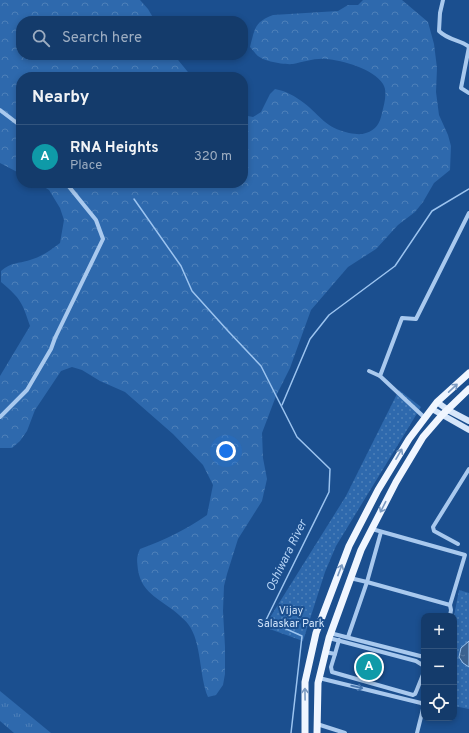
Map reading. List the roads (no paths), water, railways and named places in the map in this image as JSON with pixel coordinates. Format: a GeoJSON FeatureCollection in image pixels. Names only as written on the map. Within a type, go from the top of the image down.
{"type":"FeatureCollection","features":[{"type":"Feature","properties":{"kind":"main road"},"geometry":{"type":"LineString","coordinates":[[305,733],[305,682],[316,633],[349,546],[378,490],[409,439],[437,402],[469,373]]}},
{"type":"Feature","properties":{"kind":"main road"},"geometry":{"type":"LineString","coordinates":[[317,733],[319,678],[329,635],[361,550],[396,482],[423,437],[442,415],[469,389]]}},
{"type":"Feature","properties":{"kind":"main road"},"geometry":{"type":"LineString","coordinates":[[437,402],[448,410],[469,421]]}},
{"type":"Feature","properties":{"kind":"main road"},"geometry":{"type":"LineString","coordinates":[[432,409],[469,430]]}},
{"type":"Feature","properties":{"kind":"street"},"geometry":{"type":"LineString","coordinates":[[443,0],[439,21],[439,31],[445,37],[466,44],[469,47],[461,88],[469,92]]}},
{"type":"Feature","properties":{"kind":"street"},"geometry":{"type":"LineString","coordinates":[[0,110],[16,122]]}},
{"type":"Feature","properties":{"kind":"street"},"geometry":{"type":"LineString","coordinates":[[0,417],[27,390],[51,349],[103,239],[96,220],[70,188]]}},
{"type":"Feature","properties":{"kind":"street"},"geometry":{"type":"LineString","coordinates":[[380,376],[402,318],[416,319],[469,213]]}},
{"type":"Feature","properties":{"kind":"street"},"geometry":{"type":"LineString","coordinates":[[369,371],[380,376],[425,418]]}},
{"type":"Feature","properties":{"kind":"street"},"geometry":{"type":"LineString","coordinates":[[458,544],[434,531],[433,527],[469,469]]}},
{"type":"Feature","properties":{"kind":"street"},"geometry":{"type":"LineString","coordinates":[[372,529],[466,556],[450,605],[450,613]]}},
{"type":"Feature","properties":{"kind":"street"},"geometry":{"type":"LineString","coordinates":[[348,637],[381,532]]}},
{"type":"Feature","properties":{"kind":"street"},"geometry":{"type":"LineString","coordinates":[[350,578],[450,605]]}},
{"type":"Feature","properties":{"kind":"street"},"geometry":{"type":"LineString","coordinates":[[329,635],[348,637],[421,656]]}},
{"type":"Feature","properties":{"kind":"street"},"geometry":{"type":"LineString","coordinates":[[329,635],[339,640],[416,661],[421,664]]}},
{"type":"Feature","properties":{"kind":"street"},"geometry":{"type":"LineString","coordinates":[[339,640],[331,667],[332,672],[412,694],[415,694],[421,680]]}},
{"type":"Feature","properties":{"kind":"street"},"geometry":{"type":"LineString","coordinates":[[325,652],[335,654]]}},
{"type":"Feature","properties":{"kind":"street"},"geometry":{"type":"LineString","coordinates":[[319,678],[421,702],[424,705],[417,733]]}},
{"type":"Feature","properties":{"kind":"street"},"geometry":{"type":"LineString","coordinates":[[317,724],[346,733]]}},
{"type":"Feature","properties":{"kind":"water"},"geometry":{"type":"Polygon","coordinates":[[[469,641],[469,667],[463,663],[459,657],[461,648],[469,641]]]}},
{"type":"Feature","properties":{"kind":"waterway"},"geometry":{"type":"LineString","coordinates":[[282,405],[310,339],[329,315],[395,266],[432,211],[469,189]]}},
{"type":"Feature","properties":{"kind":"waterway","name":"Oshiwara River"},"geometry":{"type":"LineString","coordinates":[[134,199],[181,266],[192,291],[261,366],[297,437],[330,469],[329,492],[266,620],[302,636],[291,733]]}},
{"type":"Feature","properties":{"kind":"place","name":"RNA Heights"},"geometry":{"type":"Point","coordinates":[369,667]}},
{"type":"Feature","properties":{"kind":"park label","name":"Vijay Salaskar Park"},"geometry":{"type":"Point","coordinates":[291,617]}}]}
